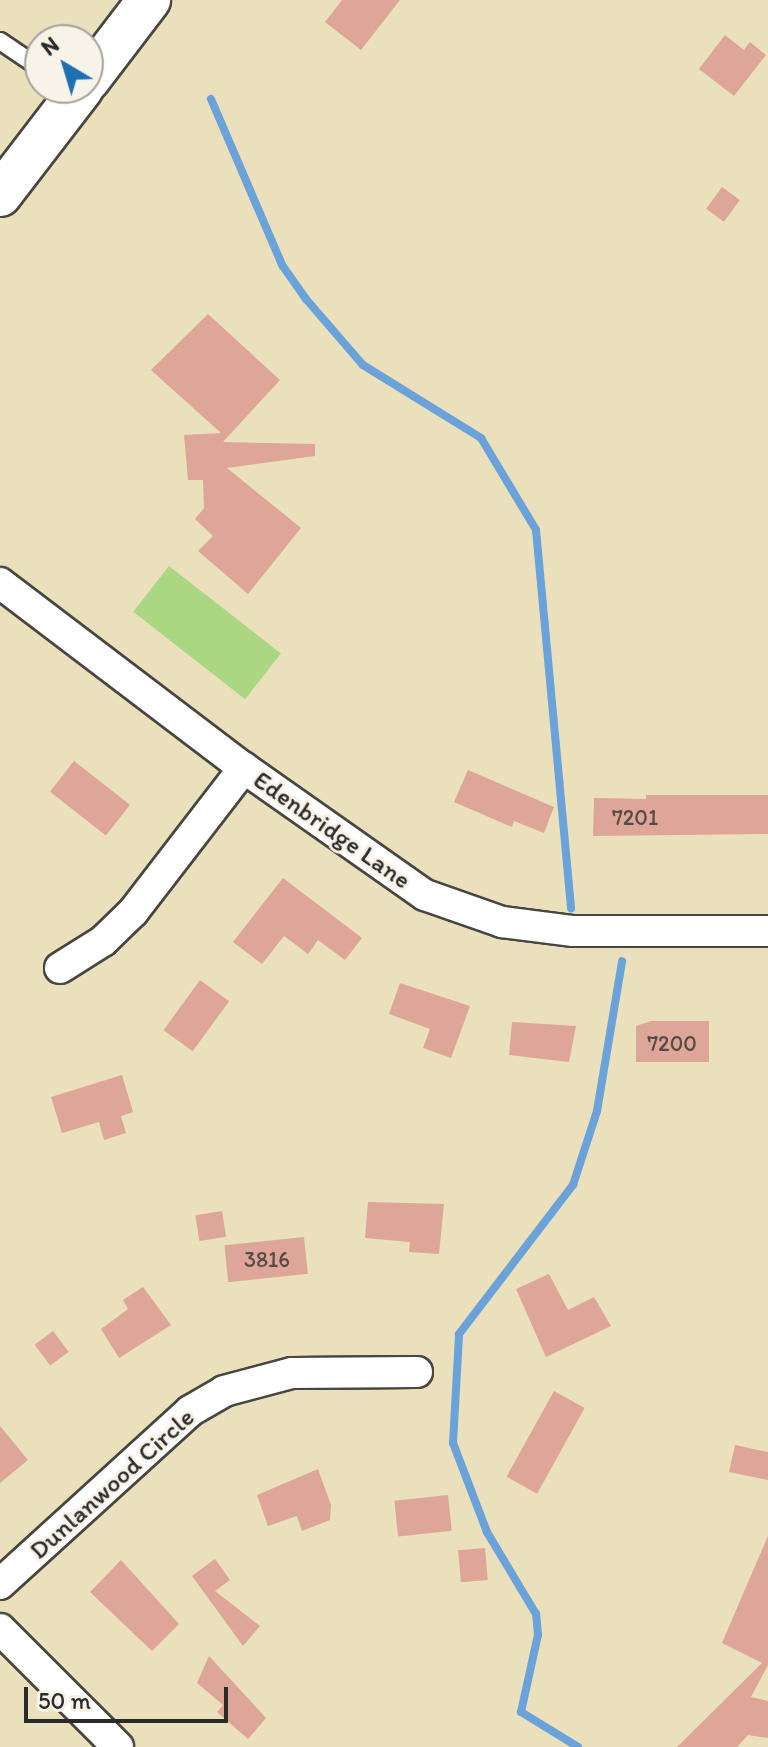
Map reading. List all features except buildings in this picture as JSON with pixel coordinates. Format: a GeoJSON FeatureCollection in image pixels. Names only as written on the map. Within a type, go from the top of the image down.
{"type":"FeatureCollection","features":[{"type":"Feature","properties":{"kind":"main road"},"geometry":{"type":"LineString","coordinates":[[104,57],[149,0]]}},
{"type":"Feature","properties":{"kind":"main road"},"geometry":{"type":"LineString","coordinates":[[0,195],[67,104]]}},
{"type":"Feature","properties":{"kind":"street","name":"Edenbridge Lane"},"geometry":{"type":"LineString","coordinates":[[0,583],[391,875],[462,911],[573,931],[768,931]]}},
{"type":"Feature","properties":{"kind":"street"},"geometry":{"type":"LineString","coordinates":[[60,968],[103,941],[133,912],[244,768]]}},
{"type":"Feature","properties":{"kind":"street","name":"Dunlanwood Circle"},"geometry":{"type":"LineString","coordinates":[[0,1584],[190,1411],[224,1391],[292,1373],[417,1372]]}},
{"type":"Feature","properties":{"kind":"street"},"geometry":{"type":"LineString","coordinates":[[0,1629],[118,1747]]}},
{"type":"Feature","properties":{"kind":"lane"},"geometry":{"type":"LineString","coordinates":[[0,41],[24,57]]}},
{"type":"Feature","properties":{"kind":"green space"},"geometry":{"type":"Polygon","coordinates":[[[169,566],[281,653],[245,699],[133,612],[169,566]]]}},
{"type":"Feature","properties":{"kind":"waterway"},"geometry":{"type":"LineString","coordinates":[[211,99],[282,265],[306,299],[363,365],[481,438],[536,530],[571,908]]}},
{"type":"Feature","properties":{"kind":"waterway"},"geometry":{"type":"LineString","coordinates":[[578,1747],[521,1712],[538,1635],[536,1614],[487,1532],[453,1443],[459,1334],[573,1185],[597,1111],[622,961]]}}]}
